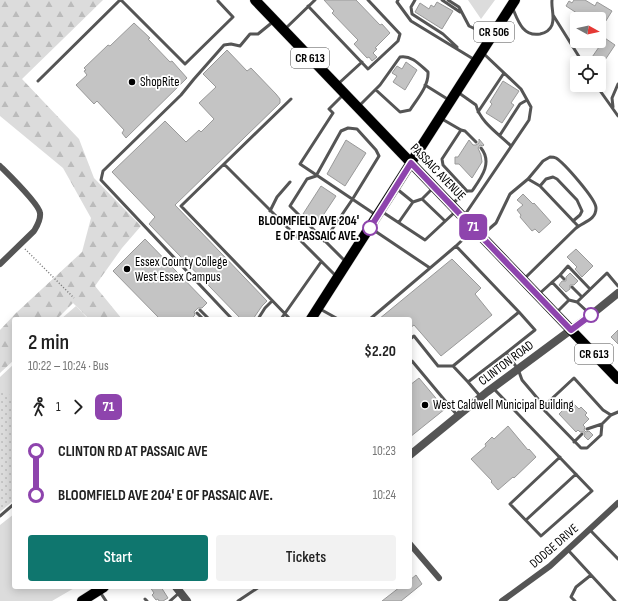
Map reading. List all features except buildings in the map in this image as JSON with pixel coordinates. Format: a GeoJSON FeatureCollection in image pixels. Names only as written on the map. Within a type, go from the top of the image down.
{"type":"FeatureCollection","features":[{"type":"Feature","properties":{"kind":"main road","name":"PASSAIC AVENUE"},"geometry":{"type":"LineString","coordinates":[[255,0],[618,379]]}},
{"type":"Feature","properties":{"kind":"main road","name":"CR 506"},"geometry":{"type":"LineString","coordinates":[[312,317],[513,3]]}},
{"type":"Feature","properties":{"kind":"street"},"geometry":{"type":"LineString","coordinates":[[0,166],[31,199],[40,214],[34,231],[0,264]]}},
{"type":"Feature","properties":{"kind":"street","name":"CLINTON ROAD"},"geometry":{"type":"LineString","coordinates":[[412,452],[492,388],[591,315],[618,293]]}},
{"type":"Feature","properties":{"kind":"street","name":"DODGE DRIVE"},"geometry":{"type":"LineString","coordinates":[[502,601],[550,566],[618,503]]}},
{"type":"Feature","properties":{"kind":"street"},"geometry":{"type":"LineString","coordinates":[[412,547],[439,578]]}},
{"type":"Feature","properties":{"kind":"street"},"geometry":{"type":"LineString","coordinates":[[178,590],[188,601]]}},
{"type":"Feature","properties":{"kind":"lane"},"geometry":{"type":"LineString","coordinates":[[38,81],[120,0],[185,64],[233,17],[218,0]]}},
{"type":"Feature","properties":{"kind":"lane"},"geometry":{"type":"LineString","coordinates":[[284,30],[315,0]]}},
{"type":"Feature","properties":{"kind":"lane"},"geometry":{"type":"LineString","coordinates":[[308,6],[368,69],[398,41],[400,34],[368,0]]}},
{"type":"Feature","properties":{"kind":"lane"},"geometry":{"type":"LineString","coordinates":[[344,94],[329,109],[333,113],[300,164],[352,200],[399,222],[425,240],[457,211],[512,146],[530,120],[531,107],[521,89],[504,73],[479,56],[461,51],[411,21],[397,2],[398,0]]}},
{"type":"Feature","properties":{"kind":"lane"},"geometry":{"type":"LineString","coordinates":[[415,0],[411,7],[412,14],[443,34],[461,51]]}},
{"type":"Feature","properties":{"kind":"lane"},"geometry":{"type":"LineString","coordinates":[[442,0],[462,13]]}},
{"type":"Feature","properties":{"kind":"lane"},"geometry":{"type":"LineString","coordinates":[[448,0],[459,7],[469,26],[491,37]]}},
{"type":"Feature","properties":{"kind":"lane"},"geometry":{"type":"LineString","coordinates":[[513,3],[522,28],[532,34],[542,34],[552,25],[552,0]]}},
{"type":"Feature","properties":{"kind":"lane"},"geometry":{"type":"LineString","coordinates":[[553,15],[579,56]]}},
{"type":"Feature","properties":{"kind":"lane"},"geometry":{"type":"LineString","coordinates":[[230,317],[101,180],[103,171],[181,95],[224,45],[231,44],[240,46],[250,34],[258,34],[274,20]]}},
{"type":"Feature","properties":{"kind":"lane"},"geometry":{"type":"LineString","coordinates":[[358,107],[376,90],[400,57],[405,56],[411,58],[428,72],[426,85],[410,110],[400,112],[376,90]]}},
{"type":"Feature","properties":{"kind":"lane"},"geometry":{"type":"LineString","coordinates":[[336,85],[362,62]]}},
{"type":"Feature","properties":{"kind":"lane"},"geometry":{"type":"LineString","coordinates":[[478,112],[504,73]]}},
{"type":"Feature","properties":{"kind":"lane"},"geometry":{"type":"LineString","coordinates":[[613,109],[612,98],[618,84]]}},
{"type":"Feature","properties":{"kind":"lane"},"geometry":{"type":"LineString","coordinates":[[426,85],[451,101]]}},
{"type":"Feature","properties":{"kind":"lane"},"geometry":{"type":"LineString","coordinates":[[457,91],[476,105],[478,112],[512,146]]}},
{"type":"Feature","properties":{"kind":"lane"},"geometry":{"type":"LineString","coordinates":[[601,92],[618,116]]}},
{"type":"Feature","properties":{"kind":"lane"},"geometry":{"type":"LineString","coordinates":[[288,317],[180,206],[291,98]]}},
{"type":"Feature","properties":{"kind":"lane"},"geometry":{"type":"LineString","coordinates":[[500,135],[520,104],[527,100]]}},
{"type":"Feature","properties":{"kind":"lane"},"geometry":{"type":"LineString","coordinates":[[440,117],[465,131],[476,142]]}},
{"type":"Feature","properties":{"kind":"lane"},"geometry":{"type":"LineString","coordinates":[[324,241],[352,200],[379,156],[376,150],[357,129],[348,128],[340,131],[316,176],[307,179],[290,206],[324,241],[347,264]]}},
{"type":"Feature","properties":{"kind":"lane"},"geometry":{"type":"LineString","coordinates":[[461,130],[442,159],[443,165],[467,191]]}},
{"type":"Feature","properties":{"kind":"lane"},"geometry":{"type":"LineString","coordinates":[[467,191],[472,191],[485,169],[486,154],[481,148]]}},
{"type":"Feature","properties":{"kind":"lane"},"geometry":{"type":"LineString","coordinates":[[372,317],[456,246],[477,232],[496,223],[510,194],[528,179],[547,158],[550,157],[558,159],[588,193],[596,208],[595,213],[588,222],[578,226],[523,280]]}},
{"type":"Feature","properties":{"kind":"lane"},"geometry":{"type":"LineString","coordinates":[[224,164],[338,278]]}},
{"type":"Feature","properties":{"kind":"lane"},"geometry":{"type":"LineString","coordinates":[[540,186],[546,179],[553,177],[577,200],[582,210],[580,215],[573,222]]}},
{"type":"Feature","properties":{"kind":"lane"},"geometry":{"type":"LineString","coordinates":[[528,179],[540,186],[578,226]]}},
{"type":"Feature","properties":{"kind":"lane"},"geometry":{"type":"LineString","coordinates":[[270,211],[277,197],[290,182]]}},
{"type":"Feature","properties":{"kind":"lane"},"geometry":{"type":"LineString","coordinates":[[399,222],[412,202],[422,199],[434,187]]}},
{"type":"Feature","properties":{"kind":"lane"},"geometry":{"type":"LineString","coordinates":[[395,188],[412,202]]}},
{"type":"Feature","properties":{"kind":"lane"},"geometry":{"type":"LineString","coordinates":[[457,211],[467,191]]}},
{"type":"Feature","properties":{"kind":"lane"},"geometry":{"type":"LineString","coordinates":[[422,199],[445,221]]}},
{"type":"Feature","properties":{"kind":"lane"},"geometry":{"type":"LineString","coordinates":[[370,228],[430,268]]}},
{"type":"Feature","properties":{"kind":"lane"},"geometry":{"type":"LineString","coordinates":[[456,246],[535,330],[468,382]]}},
{"type":"Feature","properties":{"kind":"lane"},"geometry":{"type":"LineString","coordinates":[[282,317],[321,262]]}},
{"type":"Feature","properties":{"kind":"lane"},"geometry":{"type":"LineString","coordinates":[[538,295],[568,266],[590,289]]}},
{"type":"Feature","properties":{"kind":"lane"},"geometry":{"type":"LineString","coordinates":[[577,302],[606,273],[618,286]]}},
{"type":"Feature","properties":{"kind":"lane"},"geometry":{"type":"LineString","coordinates":[[560,275],[564,279]]}},
{"type":"Feature","properties":{"kind":"lane"},"geometry":{"type":"LineString","coordinates":[[552,282],[569,300],[577,302],[591,315]]}},
{"type":"Feature","properties":{"kind":"lane"},"geometry":{"type":"LineString","coordinates":[[572,287],[582,297]]}},
{"type":"Feature","properties":{"kind":"lane"},"geometry":{"type":"LineString","coordinates":[[555,313],[569,300]]}},
{"type":"Feature","properties":{"kind":"lane"},"geometry":{"type":"LineString","coordinates":[[259,317],[272,301]]}},
{"type":"Feature","properties":{"kind":"lane"},"geometry":{"type":"LineString","coordinates":[[318,308],[334,317]]}},
{"type":"Feature","properties":{"kind":"lane"},"geometry":{"type":"LineString","coordinates":[[202,317],[199,312],[206,317]]}},
{"type":"Feature","properties":{"kind":"lane"},"geometry":{"type":"LineString","coordinates":[[412,338],[414,336],[438,366],[453,366],[519,312]]}},
{"type":"Feature","properties":{"kind":"lane"},"geometry":{"type":"LineString","coordinates":[[506,353],[518,369],[522,380],[544,406],[544,410],[580,448],[587,448],[601,435],[602,424]]}},
{"type":"Feature","properties":{"kind":"lane"},"geometry":{"type":"LineString","coordinates":[[412,364],[457,416]]}},
{"type":"Feature","properties":{"kind":"lane"},"geometry":{"type":"LineString","coordinates":[[453,366],[481,397]]}},
{"type":"Feature","properties":{"kind":"lane"},"geometry":{"type":"LineString","coordinates":[[544,406],[574,378],[603,410],[611,415]]}},
{"type":"Feature","properties":{"kind":"lane"},"geometry":{"type":"LineString","coordinates":[[492,388],[560,457],[592,491],[542,536],[510,504],[560,457]]}},
{"type":"Feature","properties":{"kind":"lane"},"geometry":{"type":"LineString","coordinates":[[587,429],[602,424],[611,415],[618,412]]}},
{"type":"Feature","properties":{"kind":"lane"},"geometry":{"type":"LineString","coordinates":[[574,442],[582,434]]}},
{"type":"Feature","properties":{"kind":"lane"},"geometry":{"type":"LineString","coordinates":[[526,520],[576,474]]}},
{"type":"Feature","properties":{"kind":"lane"},"geometry":{"type":"LineString","coordinates":[[0,516],[12,506]]}},
{"type":"Feature","properties":{"kind":"lane"},"geometry":{"type":"LineString","coordinates":[[590,530],[618,559]]}},
{"type":"Feature","properties":{"kind":"lane"},"geometry":{"type":"LineString","coordinates":[[568,550],[615,601]]}},
{"type":"Feature","properties":{"kind":"lane"},"geometry":{"type":"LineString","coordinates":[[575,601],[571,597],[576,587],[592,576]]}},
{"type":"Feature","properties":{"kind":"lane"},"geometry":{"type":"LineString","coordinates":[[238,601],[256,589]]}},
{"type":"Feature","properties":{"kind":"lane"},"geometry":{"type":"LineString","coordinates":[[170,601],[178,590]]}},
{"type":"Feature","properties":{"kind":"lane"},"geometry":{"type":"LineString","coordinates":[[94,595],[106,601]]}},
{"type":"Feature","properties":{"kind":"path"},"geometry":{"type":"LineString","coordinates":[[20,244],[74,298]]}},
{"type":"Feature","properties":{"kind":"green space"},"geometry":{"type":"Polygon","coordinates":[[[0,0],[103,0],[22,79],[79,139],[94,178],[141,226],[122,248],[95,286],[120,317],[87,317],[73,303],[59,317],[12,317],[82,252],[91,218],[63,168],[0,116],[0,0]]]}},
{"type":"Feature","properties":{"kind":"green space"},"geometry":{"type":"Polygon","coordinates":[[[468,0],[495,0],[481,19],[468,0]]]}},
{"type":"Feature","properties":{"kind":"green space"},"geometry":{"type":"Polygon","coordinates":[[[76,306],[86,317],[63,317],[76,306]]]}},
{"type":"Feature","properties":{"kind":"green space"},"geometry":{"type":"Polygon","coordinates":[[[12,317],[12,362],[0,373],[0,330],[12,317]]]}},
{"type":"Feature","properties":{"kind":"green space"},"geometry":{"type":"Polygon","coordinates":[[[12,366],[12,425],[0,412],[0,377],[12,366]]]}},
{"type":"Feature","properties":{"kind":"green space"},"geometry":{"type":"Polygon","coordinates":[[[0,386],[12,397],[12,502],[0,512],[0,386]]]}},
{"type":"Feature","properties":{"kind":"green space"},"geometry":{"type":"Polygon","coordinates":[[[12,516],[12,589],[73,589],[52,601],[0,601],[0,525],[12,516]]]}},
{"type":"Feature","properties":{"kind":"bus line","name":"71"},"geometry":{"type":"LineString","coordinates":[[370,228],[411,163],[571,330],[591,315]]}},
{"type":"Feature","properties":{"kind":"place","name":"ShopRite"},"geometry":{"type":"Point","coordinates":[132,82]}},
{"type":"Feature","properties":{"kind":"place","name":"BLOOMFIELD AVE 204' E OF PASSAIC AVE."},"geometry":{"type":"Point","coordinates":[370,228]}},
{"type":"Feature","properties":{"kind":"place","name":"Essex County College West Essex Campus"},"geometry":{"type":"Point","coordinates":[127,269]}},
{"type":"Feature","properties":{"kind":"place","name":"West Caldwell Municipal Building"},"geometry":{"type":"Point","coordinates":[425,405]}}]}
